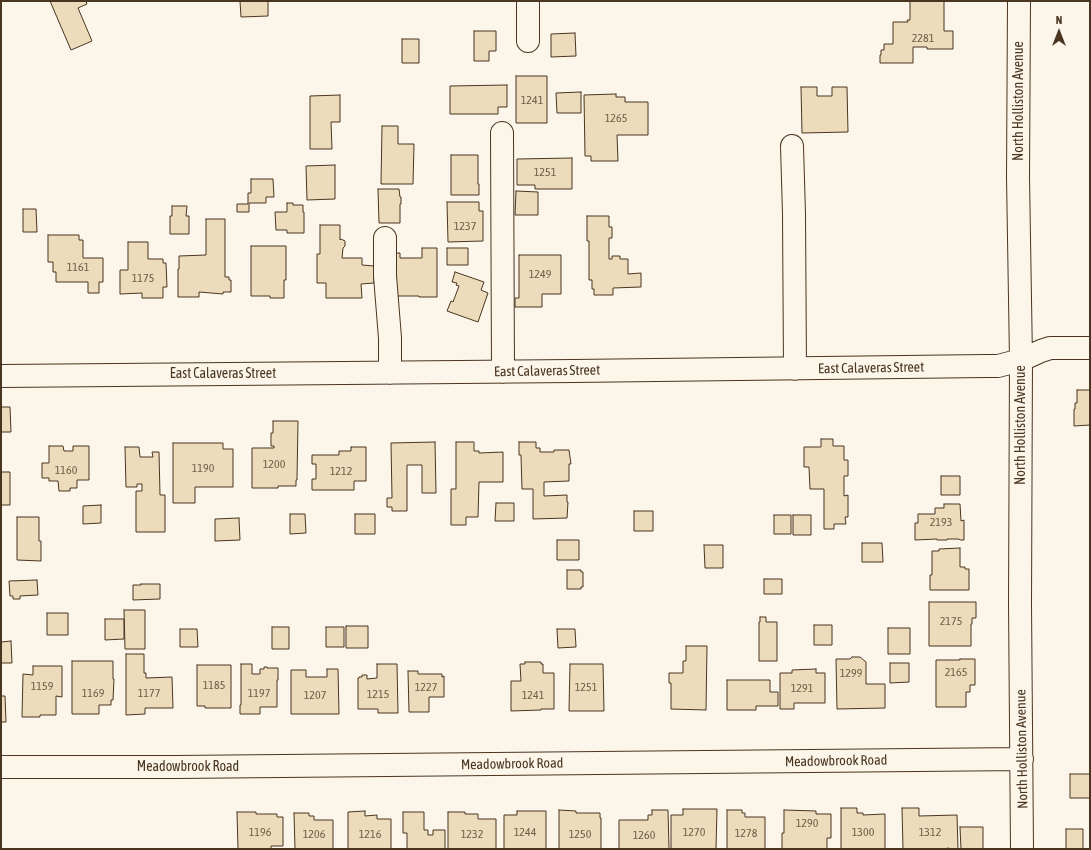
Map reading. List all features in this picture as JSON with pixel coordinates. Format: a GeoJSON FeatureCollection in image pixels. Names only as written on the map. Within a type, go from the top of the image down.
{"type":"FeatureCollection","features":[{"type":"Feature","properties":{"kind":"street"},"geometry":{"type":"LineString","coordinates":[[528,1],[528,41]]}},
{"type":"Feature","properties":{"kind":"street","name":"North Holliston Avenue"},"geometry":{"type":"LineString","coordinates":[[1019,1],[1018,177],[1021,360],[1020,603],[1022,849]]}},
{"type":"Feature","properties":{"kind":"street"},"geometry":{"type":"LineString","coordinates":[[502,133],[503,372]]}},
{"type":"Feature","properties":{"kind":"street"},"geometry":{"type":"LineString","coordinates":[[792,146],[795,369]]}},
{"type":"Feature","properties":{"kind":"street"},"geometry":{"type":"LineString","coordinates":[[385,238],[390,338],[390,373]]}},
{"type":"Feature","properties":{"kind":"street","name":"East Calaveras Street"},"geometry":{"type":"LineString","coordinates":[[1,376],[998,366],[1021,360],[1050,348],[1090,348]]}},
{"type":"Feature","properties":{"kind":"street","name":"Meadowbrook Road"},"geometry":{"type":"LineString","coordinates":[[1,767],[176,767],[1022,759]]}},
{"type":"Feature","properties":{"kind":"building"},"geometry":{"type":"Polygon","coordinates":[[[50,1],[86,1],[87,4],[78,8],[92,41],[71,50],[50,1]]]}},
{"type":"Feature","properties":{"kind":"building"},"geometry":{"type":"Polygon","coordinates":[[[240,1],[268,1],[268,16],[241,17],[240,1]]]}},
{"type":"Feature","properties":{"kind":"building"},"geometry":{"type":"Polygon","coordinates":[[[910,1],[944,1],[944,31],[953,31],[953,49],[927,49],[927,47],[913,47],[913,63],[880,63],[881,50],[884,50],[884,44],[893,44],[893,22],[908,22],[907,20],[910,20],[910,1]]]}},
{"type":"Feature","properties":{"kind":"building"},"geometry":{"type":"Polygon","coordinates":[[[474,31],[496,31],[496,51],[489,51],[489,61],[474,61],[474,31]]]}},
{"type":"Feature","properties":{"kind":"building"},"geometry":{"type":"Polygon","coordinates":[[[575,33],[576,56],[551,57],[551,34],[575,33]]]}},
{"type":"Feature","properties":{"kind":"building"},"geometry":{"type":"Polygon","coordinates":[[[402,39],[419,39],[419,63],[402,63],[402,39]]]}},
{"type":"Feature","properties":{"kind":"building"},"geometry":{"type":"Polygon","coordinates":[[[516,76],[547,76],[547,123],[516,123],[516,76]]]}},
{"type":"Feature","properties":{"kind":"building"},"geometry":{"type":"Polygon","coordinates":[[[507,85],[507,107],[498,107],[498,114],[450,114],[450,86],[507,85]]]}},
{"type":"Feature","properties":{"kind":"building"},"geometry":{"type":"Polygon","coordinates":[[[801,87],[817,87],[817,96],[832,96],[832,87],[847,87],[848,132],[802,133],[801,87]]]}},
{"type":"Feature","properties":{"kind":"building"},"geometry":{"type":"Polygon","coordinates":[[[581,92],[581,113],[557,113],[556,93],[581,92]]]}},
{"type":"Feature","properties":{"kind":"building"},"geometry":{"type":"Polygon","coordinates":[[[616,94],[616,97],[625,97],[625,102],[648,102],[648,135],[617,135],[618,161],[591,161],[591,156],[585,156],[584,95],[616,94]]]}},
{"type":"Feature","properties":{"kind":"building"},"geometry":{"type":"Polygon","coordinates":[[[340,95],[340,122],[331,122],[332,149],[310,149],[310,96],[340,95]]]}},
{"type":"Feature","properties":{"kind":"building"},"geometry":{"type":"Polygon","coordinates":[[[382,126],[398,126],[398,144],[414,144],[413,184],[381,184],[382,126]]]}},
{"type":"Feature","properties":{"kind":"building"},"geometry":{"type":"Polygon","coordinates":[[[451,155],[478,155],[479,195],[451,195],[451,155]]]}},
{"type":"Feature","properties":{"kind":"building"},"geometry":{"type":"Polygon","coordinates":[[[572,158],[572,189],[535,189],[535,185],[517,185],[517,159],[572,158]]]}},
{"type":"Feature","properties":{"kind":"building"},"geometry":{"type":"Polygon","coordinates":[[[335,165],[335,199],[307,200],[306,166],[335,165]]]}},
{"type":"Feature","properties":{"kind":"building"},"geometry":{"type":"Polygon","coordinates":[[[251,179],[273,179],[274,197],[266,197],[266,203],[249,203],[249,212],[237,212],[237,204],[248,204],[248,193],[251,193],[251,179]]]}},
{"type":"Feature","properties":{"kind":"building"},"geometry":{"type":"Polygon","coordinates":[[[378,189],[399,189],[401,197],[400,223],[379,223],[378,189]]]}},
{"type":"Feature","properties":{"kind":"building"},"geometry":{"type":"Polygon","coordinates":[[[516,191],[538,192],[538,215],[515,215],[516,191]]]}},
{"type":"Feature","properties":{"kind":"building"},"geometry":{"type":"Polygon","coordinates":[[[447,202],[479,202],[479,211],[483,211],[483,241],[448,242],[447,202]]]}},
{"type":"Feature","properties":{"kind":"building"},"geometry":{"type":"Polygon","coordinates":[[[287,203],[293,203],[293,205],[303,205],[304,233],[287,233],[287,230],[276,230],[275,212],[287,212],[287,203]]]}},
{"type":"Feature","properties":{"kind":"building"},"geometry":{"type":"Polygon","coordinates":[[[172,206],[187,206],[186,216],[189,216],[189,234],[170,234],[170,216],[172,216],[172,206]]]}},
{"type":"Feature","properties":{"kind":"building"},"geometry":{"type":"Polygon","coordinates":[[[23,209],[36,209],[37,232],[23,232],[23,209]]]}},
{"type":"Feature","properties":{"kind":"building"},"geometry":{"type":"Polygon","coordinates":[[[587,216],[609,216],[609,227],[612,227],[612,238],[609,238],[609,259],[612,259],[612,256],[620,256],[620,259],[628,259],[628,274],[641,273],[641,287],[613,288],[613,295],[594,295],[592,280],[589,280],[589,241],[587,241],[587,216]]]}},
{"type":"Feature","properties":{"kind":"building"},"geometry":{"type":"Polygon","coordinates":[[[206,219],[225,219],[225,277],[229,277],[229,280],[231,280],[231,292],[223,292],[223,294],[199,292],[199,297],[178,297],[179,256],[206,255],[206,219]]]}},
{"type":"Feature","properties":{"kind":"building"},"geometry":{"type":"Polygon","coordinates":[[[320,225],[340,225],[340,240],[345,241],[342,258],[362,258],[362,265],[374,266],[374,283],[361,284],[362,298],[326,298],[326,283],[317,283],[317,254],[320,254],[320,225]]]}},
{"type":"Feature","properties":{"kind":"building"},"geometry":{"type":"Polygon","coordinates":[[[48,235],[79,235],[79,240],[83,240],[83,258],[103,258],[103,282],[99,282],[99,293],[88,293],[88,282],[56,282],[56,272],[53,272],[53,262],[48,262],[48,235]]]}},
{"type":"Feature","properties":{"kind":"building"},"geometry":{"type":"Polygon","coordinates":[[[128,242],[148,242],[148,259],[163,259],[163,263],[166,263],[167,287],[163,287],[163,298],[142,298],[142,293],[120,294],[120,270],[128,270],[128,242]]]}},
{"type":"Feature","properties":{"kind":"building"},"geometry":{"type":"Polygon","coordinates":[[[251,246],[286,246],[286,280],[284,280],[284,298],[251,296],[251,246]]]}},
{"type":"Feature","properties":{"kind":"building"},"geometry":{"type":"Polygon","coordinates":[[[422,248],[437,248],[437,297],[397,296],[394,253],[400,253],[400,258],[422,258],[422,248]]]}},
{"type":"Feature","properties":{"kind":"building"},"geometry":{"type":"Polygon","coordinates":[[[447,248],[468,248],[468,265],[447,265],[447,248]]]}},
{"type":"Feature","properties":{"kind":"building"},"geometry":{"type":"Polygon","coordinates":[[[519,255],[561,255],[561,294],[542,294],[542,307],[515,307],[515,298],[519,298],[519,255]]]}},
{"type":"Feature","properties":{"kind":"building"},"geometry":{"type":"Polygon","coordinates":[[[455,272],[484,282],[481,290],[488,293],[478,322],[447,311],[451,301],[453,302],[459,286],[456,285],[457,283],[452,282],[455,272]]]}},
{"type":"Feature","properties":{"kind":"building"},"geometry":{"type":"Polygon","coordinates":[[[1077,390],[1090,390],[1090,425],[1074,426],[1074,409],[1075,403],[1077,403],[1077,390]]]}},
{"type":"Feature","properties":{"kind":"building"},"geometry":{"type":"Polygon","coordinates":[[[1,407],[10,407],[11,432],[1,432],[1,407]]]}},
{"type":"Feature","properties":{"kind":"building"},"geometry":{"type":"Polygon","coordinates":[[[273,421],[298,421],[296,486],[252,488],[252,448],[274,448],[274,446],[271,446],[273,421]]]}},
{"type":"Feature","properties":{"kind":"building"},"geometry":{"type":"Polygon","coordinates":[[[821,439],[833,439],[833,446],[844,446],[844,460],[848,460],[848,476],[844,476],[844,496],[848,495],[848,517],[845,517],[846,524],[834,524],[834,529],[824,529],[824,489],[810,489],[809,467],[804,467],[804,447],[821,447],[821,439]]]}},
{"type":"Feature","properties":{"kind":"building"},"geometry":{"type":"Polygon","coordinates":[[[435,442],[436,493],[422,493],[422,465],[407,465],[407,511],[392,511],[392,507],[387,507],[387,498],[392,498],[391,443],[435,442]]]}},
{"type":"Feature","properties":{"kind":"building"},"geometry":{"type":"Polygon","coordinates":[[[456,442],[474,442],[474,451],[479,451],[479,453],[503,452],[503,482],[479,482],[478,517],[466,517],[466,525],[451,525],[451,489],[456,489],[456,442]]]}},
{"type":"Feature","properties":{"kind":"building"},"geometry":{"type":"Polygon","coordinates":[[[519,442],[536,442],[536,448],[540,448],[540,452],[569,450],[571,464],[569,464],[569,481],[544,482],[544,496],[567,495],[567,518],[533,519],[533,489],[522,489],[519,442]]]}},
{"type":"Feature","properties":{"kind":"building"},"geometry":{"type":"Polygon","coordinates":[[[173,443],[223,443],[223,449],[233,449],[233,487],[195,487],[195,503],[173,503],[173,443]]]}},
{"type":"Feature","properties":{"kind":"building"},"geometry":{"type":"Polygon","coordinates":[[[49,446],[63,446],[64,451],[73,451],[73,446],[89,446],[89,480],[77,480],[77,488],[70,488],[70,491],[59,491],[58,481],[49,481],[49,478],[42,478],[42,463],[49,463],[49,446]]]}},
{"type":"Feature","properties":{"kind":"building"},"geometry":{"type":"Polygon","coordinates":[[[125,447],[139,447],[140,457],[153,457],[152,452],[159,452],[160,495],[165,495],[165,532],[136,532],[136,491],[142,491],[142,484],[137,484],[137,487],[126,487],[125,447]]]}},
{"type":"Feature","properties":{"kind":"building"},"geometry":{"type":"Polygon","coordinates":[[[351,447],[366,447],[366,481],[354,481],[354,490],[312,490],[312,479],[316,479],[316,464],[312,464],[312,455],[339,455],[339,451],[351,451],[351,447]]]}},
{"type":"Feature","properties":{"kind":"building"},"geometry":{"type":"Polygon","coordinates":[[[1,472],[10,472],[10,505],[1,505],[1,472]]]}},
{"type":"Feature","properties":{"kind":"building"},"geometry":{"type":"Polygon","coordinates":[[[941,476],[960,476],[960,495],[941,495],[941,476]]]}},
{"type":"Feature","properties":{"kind":"building"},"geometry":{"type":"Polygon","coordinates":[[[496,503],[514,503],[514,521],[495,521],[496,503]]]}},
{"type":"Feature","properties":{"kind":"building"},"geometry":{"type":"Polygon","coordinates":[[[944,504],[960,504],[961,521],[964,520],[964,540],[915,540],[915,523],[918,523],[918,514],[935,514],[935,508],[944,508],[944,504]]]}},
{"type":"Feature","properties":{"kind":"building"},"geometry":{"type":"Polygon","coordinates":[[[101,505],[101,523],[83,524],[83,506],[101,505]]]}},
{"type":"Feature","properties":{"kind":"building"},"geometry":{"type":"Polygon","coordinates":[[[634,511],[653,511],[653,531],[634,531],[634,511]]]}},
{"type":"Feature","properties":{"kind":"building"},"geometry":{"type":"Polygon","coordinates":[[[290,514],[305,514],[306,533],[290,534],[290,514]]]}},
{"type":"Feature","properties":{"kind":"building"},"geometry":{"type":"Polygon","coordinates":[[[355,514],[375,514],[375,534],[355,534],[355,514]]]}},
{"type":"Feature","properties":{"kind":"building"},"geometry":{"type":"Polygon","coordinates":[[[774,515],[791,515],[791,534],[774,534],[774,515]]]}},
{"type":"Feature","properties":{"kind":"building"},"geometry":{"type":"Polygon","coordinates":[[[793,515],[811,515],[811,535],[793,535],[793,515]]]}},
{"type":"Feature","properties":{"kind":"building"},"geometry":{"type":"Polygon","coordinates":[[[17,517],[39,517],[41,561],[17,560],[17,517]]]}},
{"type":"Feature","properties":{"kind":"building"},"geometry":{"type":"Polygon","coordinates":[[[239,518],[240,540],[215,541],[215,519],[239,518]]]}},
{"type":"Feature","properties":{"kind":"building"},"geometry":{"type":"Polygon","coordinates":[[[557,540],[579,540],[579,560],[557,560],[557,540]]]}},
{"type":"Feature","properties":{"kind":"building"},"geometry":{"type":"Polygon","coordinates":[[[862,543],[882,543],[883,562],[862,562],[862,543]]]}},
{"type":"Feature","properties":{"kind":"building"},"geometry":{"type":"Polygon","coordinates":[[[704,545],[723,545],[723,568],[705,568],[704,545]]]}},
{"type":"Feature","properties":{"kind":"building"},"geometry":{"type":"Polygon","coordinates":[[[960,548],[960,567],[969,569],[969,590],[930,590],[930,575],[932,575],[932,551],[939,551],[939,549],[960,548]]]}},
{"type":"Feature","properties":{"kind":"building"},"geometry":{"type":"Polygon","coordinates":[[[567,570],[581,570],[581,572],[583,572],[583,587],[581,587],[581,589],[567,589],[567,570]]]}},
{"type":"Feature","properties":{"kind":"building"},"geometry":{"type":"Polygon","coordinates":[[[764,579],[782,579],[782,594],[764,594],[764,579]]]}},
{"type":"Feature","properties":{"kind":"building"},"geometry":{"type":"Polygon","coordinates":[[[37,580],[38,595],[20,596],[20,599],[13,599],[13,596],[10,596],[9,581],[37,580]]]}},
{"type":"Feature","properties":{"kind":"building"},"geometry":{"type":"Polygon","coordinates":[[[160,584],[160,599],[133,600],[133,585],[160,584]]]}},
{"type":"Feature","properties":{"kind":"building"},"geometry":{"type":"Polygon","coordinates":[[[929,602],[976,602],[976,618],[972,618],[971,624],[971,646],[929,646],[929,602]]]}},
{"type":"Feature","properties":{"kind":"building"},"geometry":{"type":"Polygon","coordinates":[[[124,610],[145,610],[145,649],[125,649],[124,610]]]}},
{"type":"Feature","properties":{"kind":"building"},"geometry":{"type":"Polygon","coordinates":[[[47,613],[68,613],[68,635],[47,635],[47,613]]]}},
{"type":"Feature","properties":{"kind":"building"},"geometry":{"type":"Polygon","coordinates":[[[760,617],[766,617],[766,622],[777,622],[777,661],[759,661],[760,617]]]}},
{"type":"Feature","properties":{"kind":"building"},"geometry":{"type":"Polygon","coordinates":[[[105,619],[124,619],[124,639],[105,640],[105,619]]]}},
{"type":"Feature","properties":{"kind":"building"},"geometry":{"type":"Polygon","coordinates":[[[814,625],[832,625],[832,645],[814,645],[814,625]]]}},
{"type":"Feature","properties":{"kind":"building"},"geometry":{"type":"Polygon","coordinates":[[[346,626],[368,626],[368,648],[346,648],[346,626]]]}},
{"type":"Feature","properties":{"kind":"building"},"geometry":{"type":"Polygon","coordinates":[[[272,627],[289,627],[289,649],[272,649],[272,627]]]}},
{"type":"Feature","properties":{"kind":"building"},"geometry":{"type":"Polygon","coordinates":[[[326,627],[344,627],[344,647],[326,647],[326,627]]]}},
{"type":"Feature","properties":{"kind":"building"},"geometry":{"type":"Polygon","coordinates":[[[888,628],[910,628],[910,654],[888,654],[888,628]]]}},
{"type":"Feature","properties":{"kind":"building"},"geometry":{"type":"Polygon","coordinates":[[[180,629],[197,629],[198,647],[180,647],[180,629]]]}},
{"type":"Feature","properties":{"kind":"building"},"geometry":{"type":"Polygon","coordinates":[[[557,629],[575,629],[576,647],[558,648],[557,629]]]}},
{"type":"Feature","properties":{"kind":"building"},"geometry":{"type":"Polygon","coordinates":[[[11,641],[12,663],[1,663],[1,642],[11,641]]]}},
{"type":"Feature","properties":{"kind":"building"},"geometry":{"type":"Polygon","coordinates":[[[686,646],[707,646],[706,710],[671,709],[671,683],[669,683],[669,673],[683,673],[683,661],[686,661],[686,646]]]}},
{"type":"Feature","properties":{"kind":"building"},"geometry":{"type":"Polygon","coordinates":[[[126,654],[144,654],[144,673],[146,673],[146,678],[172,677],[173,708],[145,708],[145,714],[126,715],[126,654]]]}},
{"type":"Feature","properties":{"kind":"building"},"geometry":{"type":"Polygon","coordinates":[[[852,657],[860,657],[866,662],[866,684],[885,684],[885,708],[837,709],[836,659],[850,659],[852,657]]]}},
{"type":"Feature","properties":{"kind":"building"},"geometry":{"type":"Polygon","coordinates":[[[975,659],[975,685],[970,685],[970,692],[966,692],[966,707],[936,707],[936,660],[975,659]]]}},
{"type":"Feature","properties":{"kind":"building"},"geometry":{"type":"Polygon","coordinates":[[[72,661],[113,661],[113,700],[111,700],[111,705],[99,705],[99,714],[72,714],[72,661]]]}},
{"type":"Feature","properties":{"kind":"building"},"geometry":{"type":"Polygon","coordinates":[[[525,662],[541,662],[541,664],[543,664],[543,673],[554,673],[554,709],[511,711],[511,681],[521,681],[520,664],[525,664],[525,662]]]}},
{"type":"Feature","properties":{"kind":"building"},"geometry":{"type":"Polygon","coordinates":[[[890,663],[909,663],[909,682],[890,683],[890,663]]]}},
{"type":"Feature","properties":{"kind":"building"},"geometry":{"type":"Polygon","coordinates":[[[241,664],[252,664],[252,674],[260,674],[260,669],[264,669],[264,667],[278,668],[277,707],[260,707],[260,714],[240,714],[241,664]]]}},
{"type":"Feature","properties":{"kind":"building"},"geometry":{"type":"Polygon","coordinates":[[[377,664],[397,664],[398,713],[378,713],[378,709],[358,709],[358,678],[362,677],[362,675],[367,675],[367,679],[377,678],[377,664]]]}},
{"type":"Feature","properties":{"kind":"building"},"geometry":{"type":"Polygon","coordinates":[[[570,664],[603,664],[604,711],[569,711],[570,664]]]}},
{"type":"Feature","properties":{"kind":"building"},"geometry":{"type":"Polygon","coordinates":[[[197,665],[231,665],[231,708],[205,708],[205,706],[197,706],[197,665]]]}},
{"type":"Feature","properties":{"kind":"building"},"geometry":{"type":"Polygon","coordinates":[[[33,666],[62,666],[62,697],[56,696],[56,715],[22,717],[23,674],[33,675],[33,666]]]}},
{"type":"Feature","properties":{"kind":"building"},"geometry":{"type":"Polygon","coordinates":[[[327,669],[338,669],[339,714],[291,714],[291,670],[306,670],[306,677],[327,677],[327,669]]]}},
{"type":"Feature","properties":{"kind":"building"},"geometry":{"type":"Polygon","coordinates":[[[816,669],[816,673],[825,673],[825,703],[794,703],[794,709],[780,709],[780,673],[792,673],[792,670],[816,669]]]}},
{"type":"Feature","properties":{"kind":"building"},"geometry":{"type":"Polygon","coordinates":[[[408,671],[418,671],[418,674],[442,674],[442,677],[444,676],[444,697],[429,697],[429,712],[409,712],[408,671]]]}},
{"type":"Feature","properties":{"kind":"building"},"geometry":{"type":"Polygon","coordinates":[[[727,680],[770,680],[770,692],[778,692],[778,706],[756,706],[756,710],[727,710],[727,680]]]}},
{"type":"Feature","properties":{"kind":"building"},"geometry":{"type":"Polygon","coordinates":[[[1,696],[5,696],[6,722],[1,722],[1,696]]]}},
{"type":"Feature","properties":{"kind":"building"},"geometry":{"type":"Polygon","coordinates":[[[1070,774],[1090,774],[1090,798],[1070,798],[1070,774]]]}},
{"type":"Feature","properties":{"kind":"building"},"geometry":{"type":"Polygon","coordinates":[[[841,808],[857,808],[857,813],[863,813],[863,815],[885,814],[885,849],[841,849],[841,808]]]}},
{"type":"Feature","properties":{"kind":"building"},"geometry":{"type":"Polygon","coordinates":[[[902,808],[919,808],[919,816],[957,815],[958,849],[903,849],[902,808]]]}},
{"type":"Feature","properties":{"kind":"building"},"geometry":{"type":"Polygon","coordinates":[[[683,809],[717,809],[716,849],[671,849],[671,815],[683,815],[683,809]]]}},
{"type":"Feature","properties":{"kind":"building"},"geometry":{"type":"Polygon","coordinates":[[[559,810],[576,811],[576,813],[600,813],[601,849],[559,849],[559,810]]]}},
{"type":"Feature","properties":{"kind":"building"},"geometry":{"type":"Polygon","coordinates":[[[652,810],[668,810],[669,849],[619,849],[619,820],[648,820],[648,815],[652,815],[652,810]]]}},
{"type":"Feature","properties":{"kind":"building"},"geometry":{"type":"Polygon","coordinates":[[[727,810],[742,810],[742,813],[745,813],[745,817],[765,817],[765,849],[727,849],[727,810]]]}},
{"type":"Feature","properties":{"kind":"building"},"geometry":{"type":"Polygon","coordinates":[[[784,810],[816,811],[816,814],[831,814],[831,838],[827,838],[827,849],[782,849],[784,810]]]}},
{"type":"Feature","properties":{"kind":"building"},"geometry":{"type":"Polygon","coordinates":[[[365,811],[365,816],[377,815],[377,819],[391,819],[391,849],[348,849],[348,812],[365,811]]]}},
{"type":"Feature","properties":{"kind":"building"},"geometry":{"type":"Polygon","coordinates":[[[517,811],[546,811],[546,849],[504,849],[504,815],[517,815],[517,811]]]}},
{"type":"Feature","properties":{"kind":"building"},"geometry":{"type":"Polygon","coordinates":[[[237,812],[277,814],[277,817],[283,817],[283,846],[271,846],[271,849],[238,849],[237,812]]]}},
{"type":"Feature","properties":{"kind":"building"},"geometry":{"type":"Polygon","coordinates":[[[403,812],[424,812],[424,830],[428,830],[428,835],[433,835],[433,830],[445,830],[445,849],[407,849],[407,833],[403,833],[403,812]]]}},
{"type":"Feature","properties":{"kind":"building"},"geometry":{"type":"Polygon","coordinates":[[[448,812],[478,814],[478,819],[496,819],[496,849],[448,849],[448,812]]]}},
{"type":"Feature","properties":{"kind":"building"},"geometry":{"type":"Polygon","coordinates":[[[294,813],[309,813],[309,816],[314,816],[314,820],[333,820],[333,849],[295,849],[294,813]]]}},
{"type":"Feature","properties":{"kind":"building"},"geometry":{"type":"Polygon","coordinates":[[[960,827],[983,827],[983,849],[961,849],[960,827]]]}},
{"type":"Feature","properties":{"kind":"building"},"geometry":{"type":"Polygon","coordinates":[[[1066,829],[1083,829],[1083,849],[1066,849],[1066,829]]]}}]}
